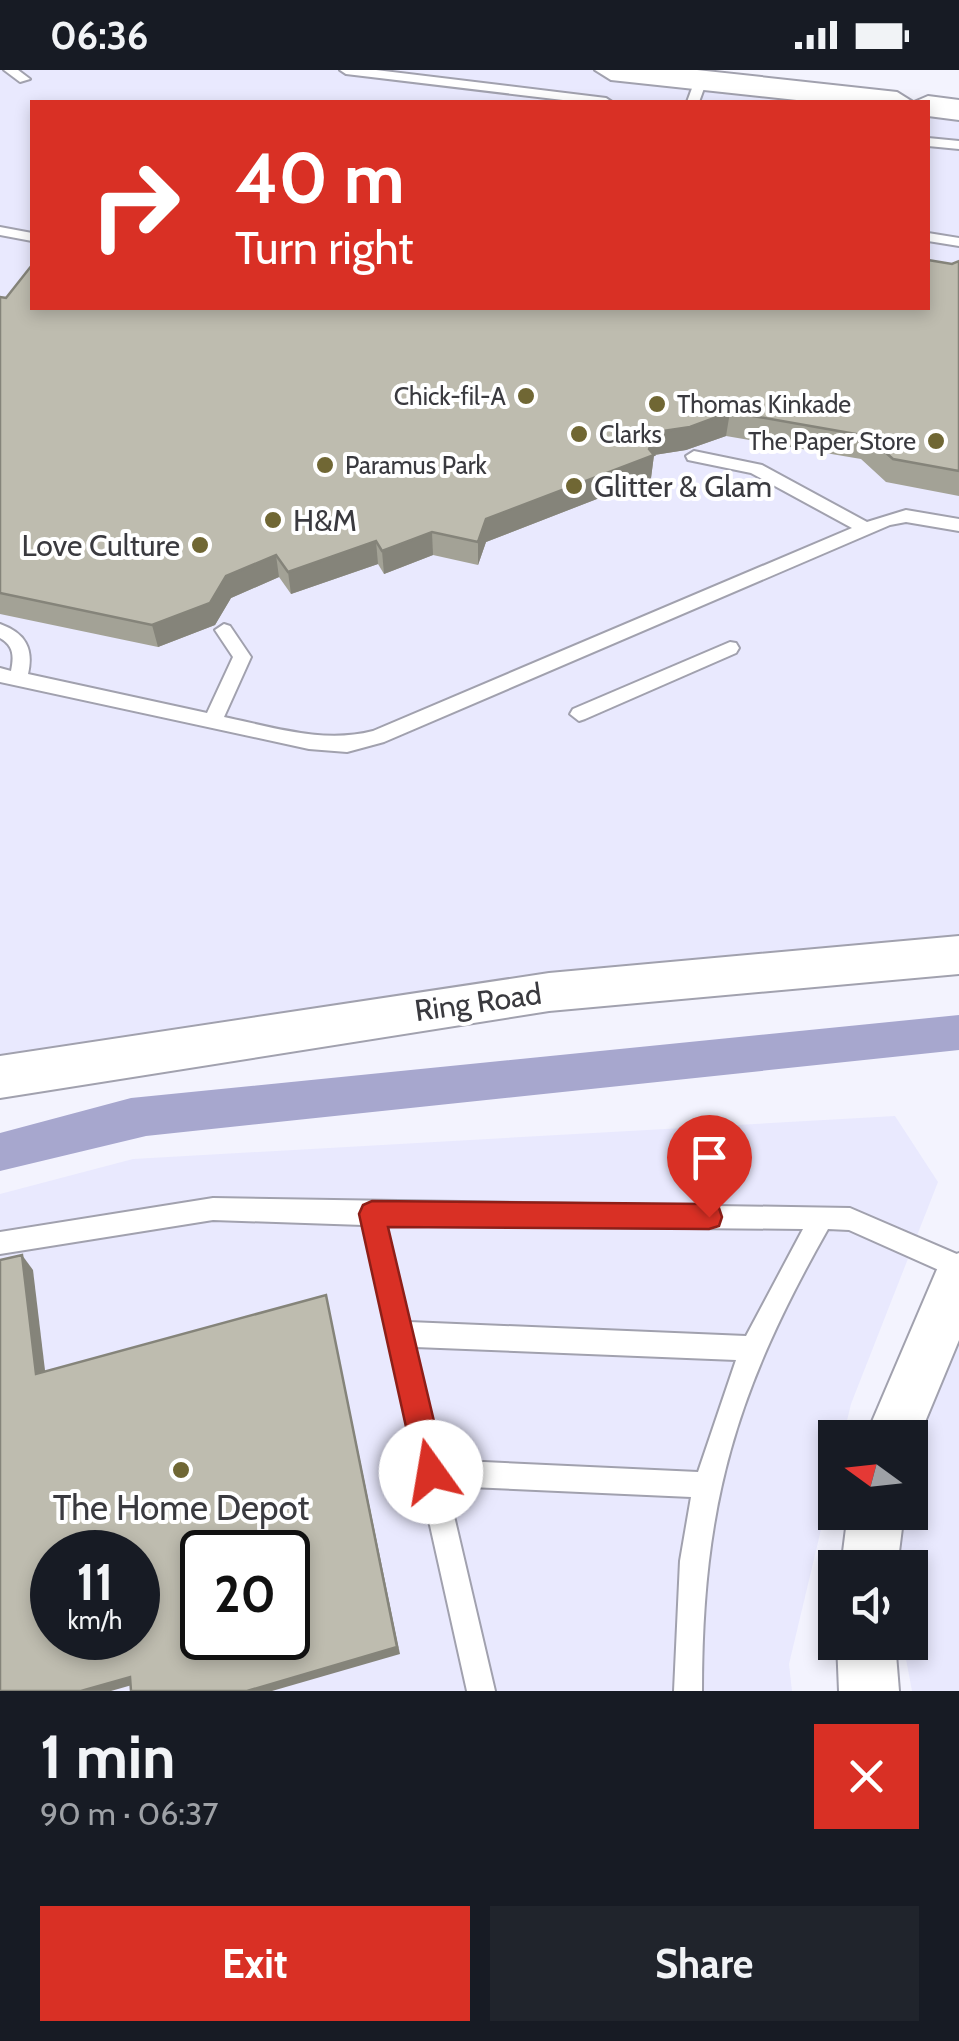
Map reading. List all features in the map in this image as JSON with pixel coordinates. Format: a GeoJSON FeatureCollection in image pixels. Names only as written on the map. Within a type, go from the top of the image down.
{"type":"FeatureCollection","features":[{"type":"Feature","properties":{"kind":"street"},"geometry":{"type":"LineString","coordinates":[[611,70],[697,91],[861,100]]}},
{"type":"Feature","properties":{"kind":"street"},"geometry":{"type":"LineString","coordinates":[[930,106],[959,110]]}},
{"type":"Feature","properties":{"kind":"street","name":"Ring Road"},"geometry":{"type":"LineString","coordinates":[[0,1077],[549,992],[959,955]]}},
{"type":"Feature","properties":{"kind":"street"},"geometry":{"type":"LineString","coordinates":[[900,1420],[959,1278]]}},
{"type":"Feature","properties":{"kind":"street"},"geometry":{"type":"LineString","coordinates":[[867,1660],[869,1691]]}},
{"type":"Feature","properties":{"kind":"lane"},"geometry":{"type":"LineString","coordinates":[[10,70],[24,80]]}},
{"type":"Feature","properties":{"kind":"lane"},"geometry":{"type":"LineString","coordinates":[[346,70],[590,100]]}},
{"type":"Feature","properties":{"kind":"lane"},"geometry":{"type":"LineString","coordinates":[[930,142],[959,146]]}},
{"type":"Feature","properties":{"kind":"lane"},"geometry":{"type":"LineString","coordinates":[[0,231],[30,236]]}},
{"type":"Feature","properties":{"kind":"lane"},"geometry":{"type":"LineString","coordinates":[[930,237],[959,242]]}},
{"type":"Feature","properties":{"kind":"lane"},"geometry":{"type":"LineString","coordinates":[[694,456],[756,469],[867,528]]}},
{"type":"Feature","properties":{"kind":"lane"},"geometry":{"type":"LineString","coordinates":[[0,630],[16,639],[23,657],[9,677],[326,745],[363,742],[867,528],[906,516],[959,526]]}},
{"type":"Feature","properties":{"kind":"lane"},"geometry":{"type":"LineString","coordinates":[[212,721],[242,658],[224,630]]}},
{"type":"Feature","properties":{"kind":"lane"},"geometry":{"type":"LineString","coordinates":[[580,714],[730,648]]}},
{"type":"Feature","properties":{"kind":"lane"},"geometry":{"type":"LineString","coordinates":[[0,1243],[213,1208],[372,1214],[822,1218],[850,1219],[959,1267]]}},
{"type":"Feature","properties":{"kind":"lane"},"geometry":{"type":"LineString","coordinates":[[372,1214],[481,1691]]}},
{"type":"Feature","properties":{"kind":"lane"},"geometry":{"type":"LineString","coordinates":[[688,1691],[691,1550],[706,1485],[750,1348],[822,1218]]}},
{"type":"Feature","properties":{"kind":"lane"},"geometry":{"type":"LineString","coordinates":[[399,1334],[750,1348]]}},
{"type":"Feature","properties":{"kind":"lane"},"geometry":{"type":"LineString","coordinates":[[431,1472],[706,1485]]}},
{"type":"Feature","properties":{"kind":"shaded area"},"geometry":{"type":"Polygon","coordinates":[[[0,70],[611,70],[879,100],[30,100],[30,310],[930,310],[930,106],[959,110],[959,955],[0,1077],[0,70]]]}},
{"type":"Feature","properties":{"kind":"shaded area"},"geometry":{"type":"Polygon","coordinates":[[[895,1116],[938,1182],[847,1420],[818,1420],[821,1530],[789,1664],[792,1691],[0,1691],[0,1194],[133,1159],[895,1116]]]}},
{"type":"Feature","properties":{"kind":"shaded area"},"geometry":{"type":"Polygon","coordinates":[[[959,1312],[959,1691],[912,1691],[906,1660],[928,1660],[928,1550],[897,1550],[898,1530],[928,1530],[928,1420],[917,1420],[959,1312]]]}},
{"type":"Feature","properties":{"kind":"water"},"geometry":{"type":"Polygon","coordinates":[[[959,1015],[959,1050],[146,1136],[0,1171],[0,1133],[131,1098],[959,1015]]]}},
{"type":"Feature","properties":{"kind":"building","name":"Paramus Park"},"geometry":{"type":"Polygon","coordinates":[[[930,260],[952,264],[959,261],[959,471],[893,459],[867,436],[730,412],[690,427],[657,432],[649,449],[654,455],[486,519],[478,542],[432,532],[382,551],[376,541],[288,572],[276,555],[226,576],[210,603],[152,625],[0,593],[0,297],[6,298],[30,268],[30,310],[930,310],[930,260]]]}},
{"type":"Feature","properties":{"kind":"building","name":"The Home Depot"},"geometry":{"type":"Polygon","coordinates":[[[22,1255],[36,1374],[326,1295],[397,1647],[247,1691],[131,1691],[130,1677],[81,1691],[0,1691],[0,1260],[22,1255]]]}},
{"type":"Feature","properties":{"kind":"place","name":"Chick-fil-A"},"geometry":{"type":"Point","coordinates":[526,396]}},
{"type":"Feature","properties":{"kind":"place","name":"Thomas Kinkade"},"geometry":{"type":"Point","coordinates":[657,404]}},
{"type":"Feature","properties":{"kind":"place","name":"Clarks"},"geometry":{"type":"Point","coordinates":[579,434]}},
{"type":"Feature","properties":{"kind":"place","name":"The Paper Store"},"geometry":{"type":"Point","coordinates":[936,441]}},
{"type":"Feature","properties":{"kind":"place","name":"Paramus Park"},"geometry":{"type":"Point","coordinates":[325,465]}},
{"type":"Feature","properties":{"kind":"place","name":"Glitter & Glam"},"geometry":{"type":"Point","coordinates":[574,486]}},
{"type":"Feature","properties":{"kind":"place","name":"H&M"},"geometry":{"type":"Point","coordinates":[273,520]}},
{"type":"Feature","properties":{"kind":"place","name":"Love Culture"},"geometry":{"type":"Point","coordinates":[200,545]}},
{"type":"Feature","properties":{"kind":"place","name":"The Home Depot"},"geometry":{"type":"Point","coordinates":[181,1470]}},
{"type":"Feature","properties":{"kind":"route"},"geometry":{"type":"LineString","coordinates":[[431,1472],[372,1214],[709,1217]]}}]}
